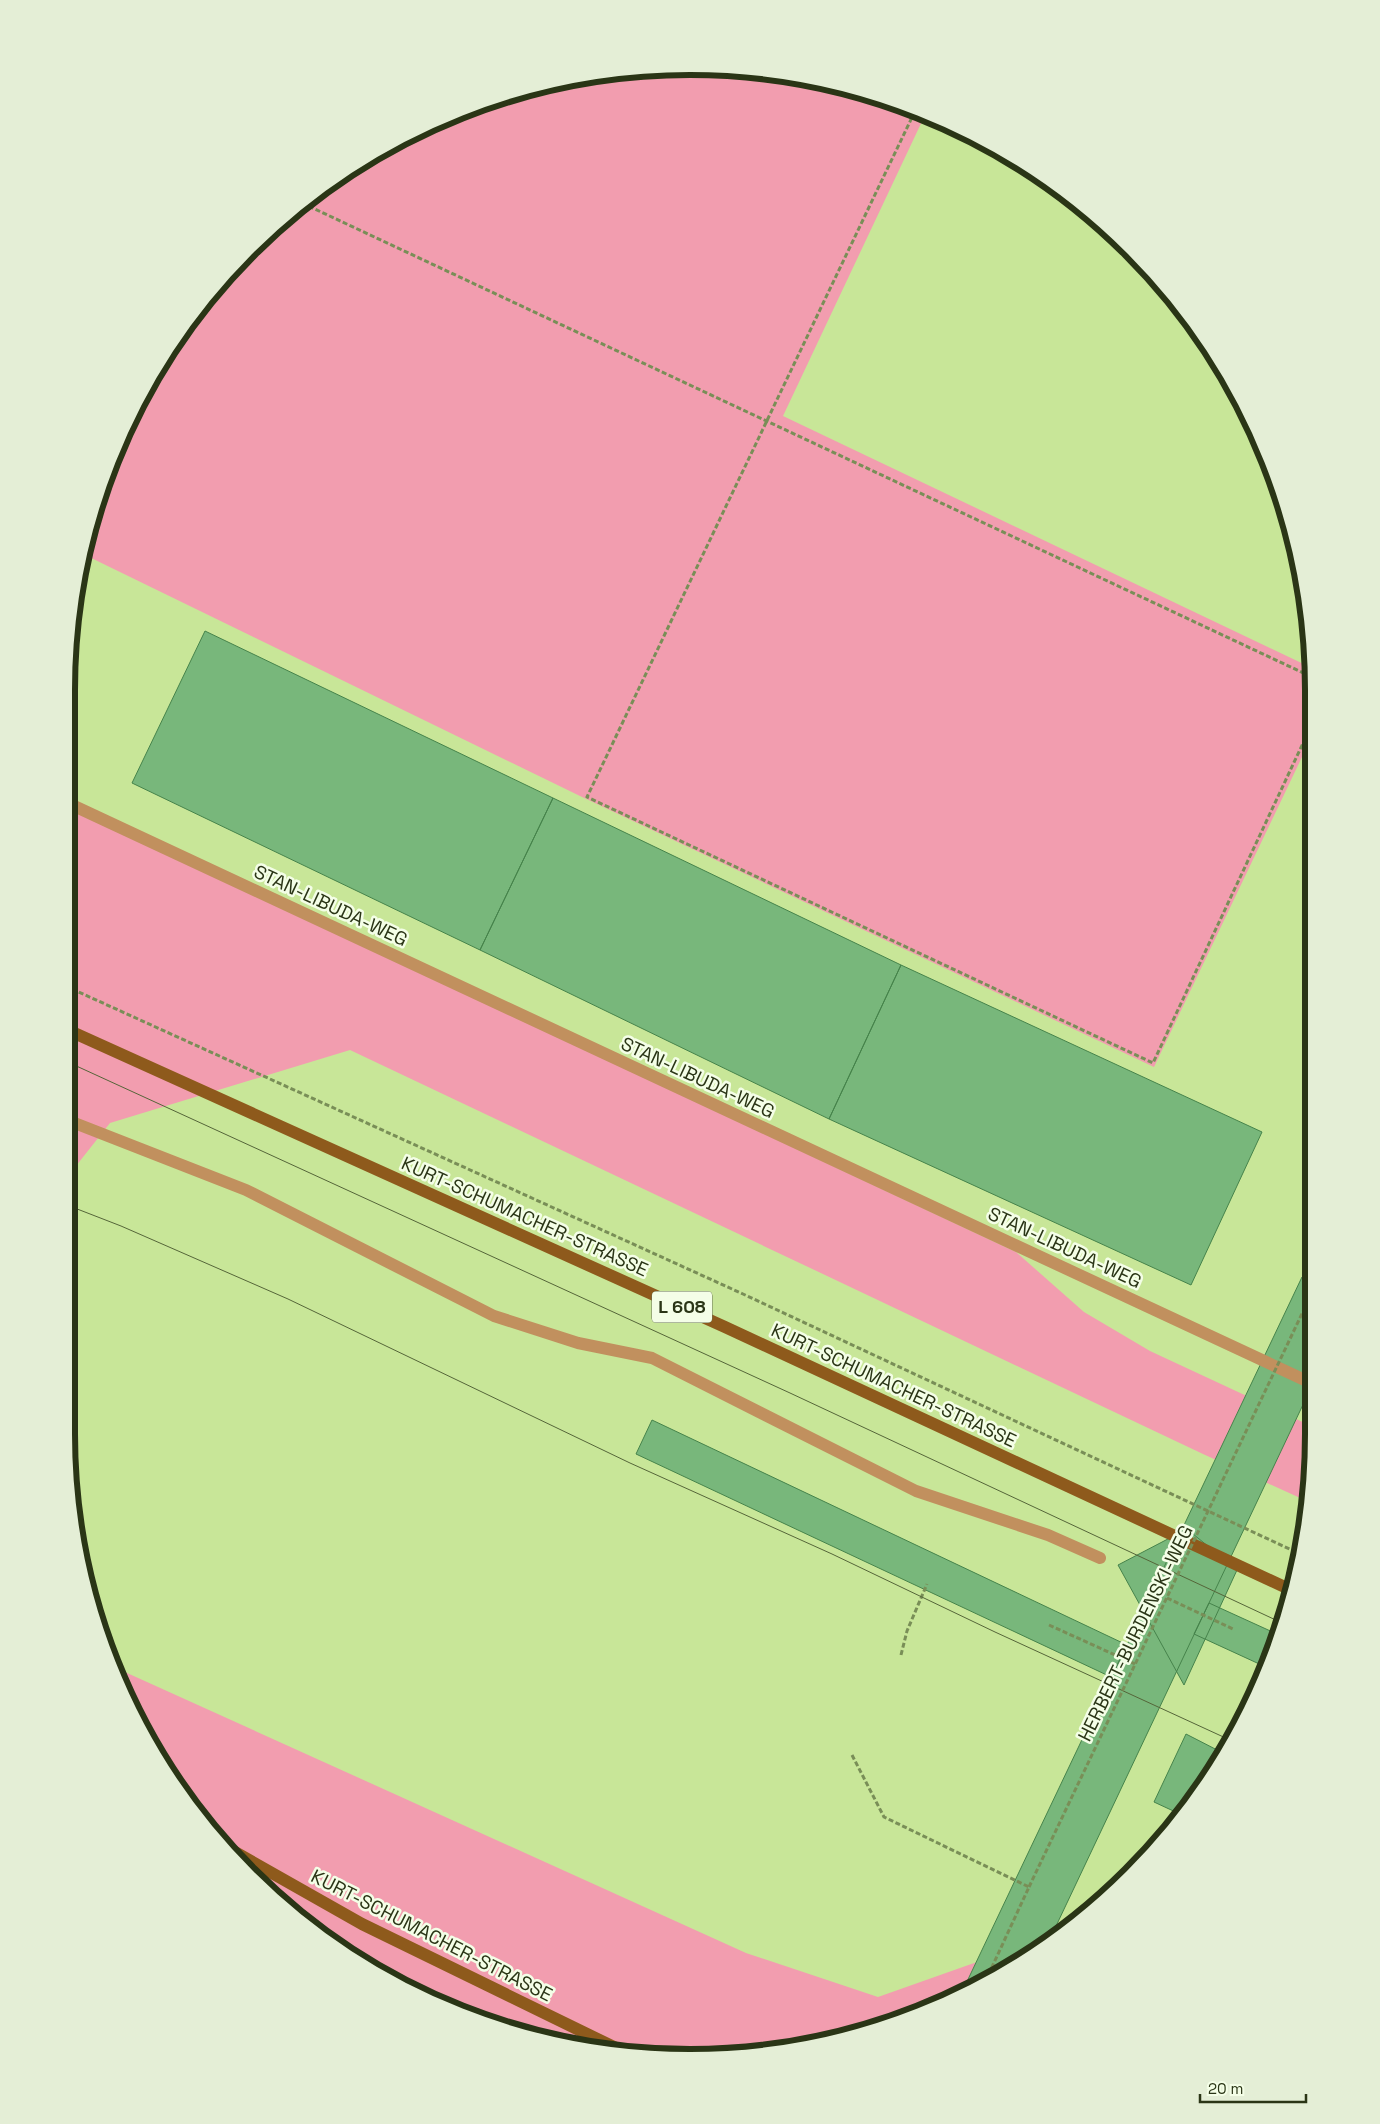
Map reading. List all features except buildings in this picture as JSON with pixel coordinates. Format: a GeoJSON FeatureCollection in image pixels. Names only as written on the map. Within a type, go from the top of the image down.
{"type":"FeatureCollection","features":[{"type":"Feature","properties":{"kind":"main road","name":"KURT-SCHUMACHER-STRASSE"},"geometry":{"type":"LineString","coordinates":[[75,1033],[716,1322],[1285,1589]]}},
{"type":"Feature","properties":{"kind":"main road","name":"KURT-SCHUMACHER-STRASSE"},"geometry":{"type":"LineString","coordinates":[[245,1858],[362,1924],[606,2043]]}},
{"type":"Feature","properties":{"kind":"street","name":"STAN-LIBUDA-WEG"},"geometry":{"type":"LineString","coordinates":[[75,805],[1305,1380]]}},
{"type":"Feature","properties":{"kind":"street"},"geometry":{"type":"LineString","coordinates":[[75,1123],[246,1190],[494,1316],[578,1343],[652,1358],[916,1491],[1048,1535],[1100,1558]]}},
{"type":"Feature","properties":{"kind":"path"},"geometry":{"type":"LineString","coordinates":[[912,117],[587,797],[1153,1063],[1305,739]]}},
{"type":"Feature","properties":{"kind":"path"},"geometry":{"type":"LineString","coordinates":[[310,207],[1305,674]]}},
{"type":"Feature","properties":{"kind":"path"},"geometry":{"type":"LineString","coordinates":[[75,990],[744,1294],[1294,1550]]}},
{"type":"Feature","properties":{"kind":"path","name":"HERBERT-BURDENSKI-WEG"},"geometry":{"type":"LineString","coordinates":[[990,1971],[1305,1309]]}},
{"type":"Feature","properties":{"kind":"path"},"geometry":{"type":"LineString","coordinates":[[901,1655],[907,1631],[927,1584]]}},
{"type":"Feature","properties":{"kind":"path"},"geometry":{"type":"LineString","coordinates":[[1167,1598],[1233,1629]]}},
{"type":"Feature","properties":{"kind":"path"},"geometry":{"type":"LineString","coordinates":[[1049,1625],[1135,1664]]}},
{"type":"Feature","properties":{"kind":"path"},"geometry":{"type":"LineString","coordinates":[[852,1755],[884,1817],[1029,1887]]}},
{"type":"Feature","properties":{"kind":"shaded area"},"geometry":{"type":"Polygon","coordinates":[[[690,75],[770,80],[810,87],[849,96],[922,121],[783,416],[1304,664],[1305,751],[1154,1067],[580,796],[90,557],[108,492],[138,418],[157,382],[179,348],[202,316],[255,255],[316,202],[348,179],[418,138],[455,122],[531,96],[570,87],[650,76],[690,75]]]}},
{"type":"Feature","properties":{"kind":"shaded area"},"geometry":{"type":"Polygon","coordinates":[[[75,810],[1016,1252],[1084,1312],[1150,1351],[1305,1423],[1302,1499],[1203,1454],[350,1050],[110,1123],[75,1167],[75,810]]]}},
{"type":"Feature","properties":{"kind":"shaded area"},"geometry":{"type":"Polygon","coordinates":[[[123,1671],[746,1953],[878,1997],[1039,1940],[998,1967],[962,1986],[925,2002],[849,2028],[770,2044],[690,2049],[610,2044],[531,2028],[455,2002],[418,1986],[382,1967],[348,1945],[316,1922],[255,1869],[202,1808],[179,1776],[157,1742],[138,1706],[123,1671]]]}},
{"type":"Feature","properties":{"kind":"tram line"},"geometry":{"type":"LineString","coordinates":[[75,1065],[790,1393],[1276,1620]]}},
{"type":"Feature","properties":{"kind":"tram line"},"geometry":{"type":"LineString","coordinates":[[75,1208],[121,1226],[288,1299],[630,1463],[832,1554],[995,1632],[1225,1738]]}}]}
